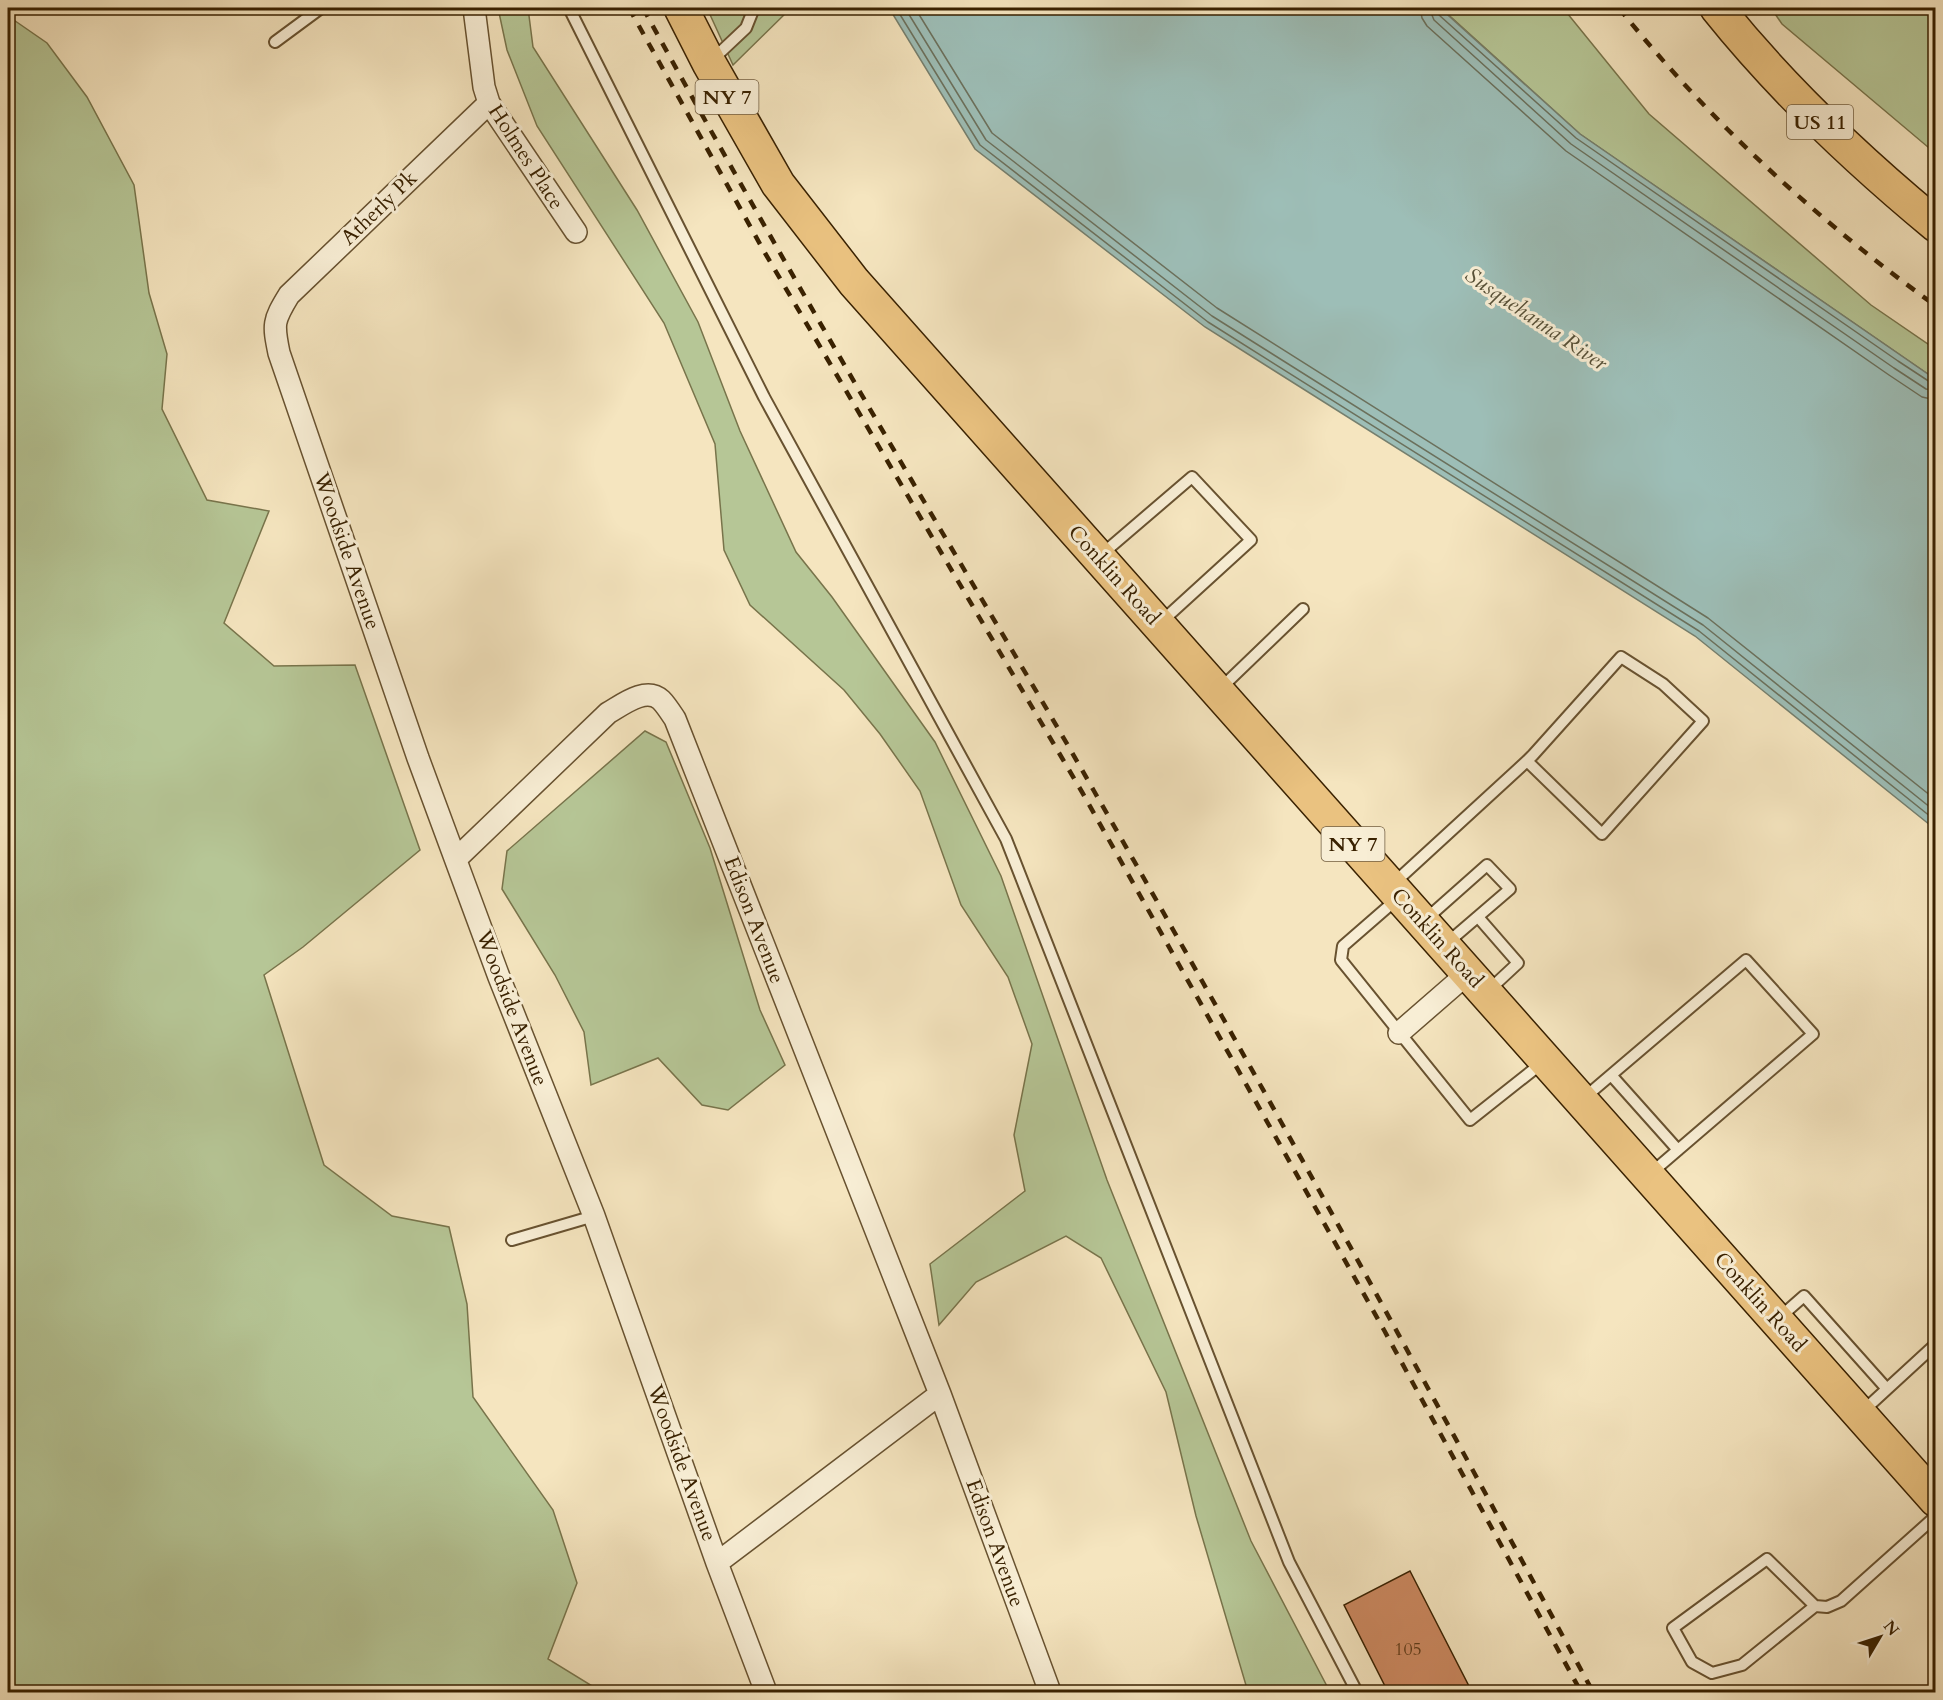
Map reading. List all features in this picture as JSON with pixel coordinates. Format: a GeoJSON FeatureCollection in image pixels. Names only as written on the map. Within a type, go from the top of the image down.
{"type":"FeatureCollection","features":[{"type":"Feature","properties":{"kind":"main road","name":"NY 7"},"geometry":{"type":"LineString","coordinates":[[681,8],[709,63]]}},
{"type":"Feature","properties":{"kind":"main road","name":"US 11"},"geometry":{"type":"LineString","coordinates":[[1717,8],[1757,55],[1829,131],[1935,225]]}},
{"type":"Feature","properties":{"kind":"main road","name":"Conklin Road"},"geometry":{"type":"LineString","coordinates":[[709,63],[778,184],[854,282],[1935,1500]]}},
{"type":"Feature","properties":{"kind":"street","name":"Holmes Place"},"geometry":{"type":"LineString","coordinates":[[474,8],[484,87],[489,103],[576,232]]}},
{"type":"Feature","properties":{"kind":"street","name":"Atherly Pk"},"geometry":{"type":"LineString","coordinates":[[276,319],[289,296],[489,103]]}},
{"type":"Feature","properties":{"kind":"street","name":"Woodside Avenue"},"geometry":{"type":"LineString","coordinates":[[276,319],[274,326],[279,353],[418,758],[499,977],[594,1216],[717,1563],[766,1692]]}},
{"type":"Feature","properties":{"kind":"street","name":"Edison Avenue"},"geometry":{"type":"LineString","coordinates":[[456,859],[608,713],[633,698],[650,695],[660,698],[675,719],[940,1394],[1050,1692]]}},
{"type":"Feature","properties":{"kind":"street"},"geometry":{"type":"LineString","coordinates":[[1399,1033],[1477,983]]}},
{"type":"Feature","properties":{"kind":"street"},"geometry":{"type":"LineString","coordinates":[[717,1563],[940,1394]]}},
{"type":"Feature","properties":{"kind":"lane"},"geometry":{"type":"LineString","coordinates":[[274,42],[321,8]]}},
{"type":"Feature","properties":{"kind":"lane"},"geometry":{"type":"LineString","coordinates":[[569,8],[764,397],[1006,839],[1289,1562],[1357,1692]]}},
{"type":"Feature","properties":{"kind":"lane"},"geometry":{"type":"LineString","coordinates":[[709,63],[747,28],[754,8]]}},
{"type":"Feature","properties":{"kind":"lane"},"geometry":{"type":"LineString","coordinates":[[1098,557],[1192,477],[1251,540],[1159,625]]}},
{"type":"Feature","properties":{"kind":"lane"},"geometry":{"type":"LineString","coordinates":[[1218,692],[1303,609]]}},
{"type":"Feature","properties":{"kind":"lane"},"geometry":{"type":"LineString","coordinates":[[1527,761],[1602,834],[1703,721],[1663,684],[1621,657],[1527,761],[1343,945],[1341,960],[1470,1120],[1545,1060]]}},
{"type":"Feature","properties":{"kind":"lane"},"geometry":{"type":"LineString","coordinates":[[1422,922],[1487,865],[1510,889],[1444,946]]}},
{"type":"Feature","properties":{"kind":"lane"},"geometry":{"type":"LineString","coordinates":[[1477,983],[1518,963],[1478,917]]}},
{"type":"Feature","properties":{"kind":"lane"},"geometry":{"type":"LineString","coordinates":[[1581,1100],[1746,960],[1813,1034],[1648,1176]]}},
{"type":"Feature","properties":{"kind":"lane"},"geometry":{"type":"LineString","coordinates":[[1611,1075],[1678,1150]]}},
{"type":"Feature","properties":{"kind":"lane"},"geometry":{"type":"LineString","coordinates":[[512,1240],[594,1216]]}},
{"type":"Feature","properties":{"kind":"lane"},"geometry":{"type":"LineString","coordinates":[[1777,1320],[1804,1296],[1887,1389]]}},
{"type":"Feature","properties":{"kind":"lane"},"geometry":{"type":"LineString","coordinates":[[1860,1414],[1935,1344]]}},
{"type":"Feature","properties":{"kind":"lane"},"geometry":{"type":"LineString","coordinates":[[1815,1606],[1742,1665],[1713,1672],[1692,1662],[1673,1629],[1767,1559],[1815,1606],[1827,1607],[1841,1601],[1935,1516]]}},
{"type":"Feature","properties":{"kind":"green space"},"geometry":{"type":"Polygon","coordinates":[[[498,8],[528,8],[533,47],[637,210],[698,322],[740,431],[796,552],[832,597],[935,742],[1001,876],[1107,1180],[1251,1541],[1330,1692],[1248,1692],[1196,1516],[1166,1392],[1101,1258],[1066,1236],[976,1282],[939,1325],[930,1264],[1025,1191],[1014,1135],[1032,1044],[1008,977],[961,905],[920,791],[880,734],[844,690],[750,605],[724,550],[715,444],[664,323],[537,126],[507,50],[498,8]]]}},
{"type":"Feature","properties":{"kind":"green space"},"geometry":{"type":"Polygon","coordinates":[[[707,8],[791,8],[733,65],[707,8]]]}},
{"type":"Feature","properties":{"kind":"green space"},"geometry":{"type":"Polygon","coordinates":[[[1441,8],[1563,8],[1649,114],[1871,305],[1935,349],[1935,379],[1580,134],[1441,8]]]}},
{"type":"Feature","properties":{"kind":"green space"},"geometry":{"type":"Polygon","coordinates":[[[1771,8],[1935,8],[1935,153],[1782,24],[1771,8]]]}},
{"type":"Feature","properties":{"kind":"green space"},"geometry":{"type":"Polygon","coordinates":[[[8,16],[47,43],[87,97],[134,185],[149,293],[167,354],[162,409],[207,500],[269,511],[224,623],[274,666],[355,665],[420,850],[303,947],[264,975],[324,1165],[392,1216],[449,1227],[467,1304],[473,1397],[553,1510],[577,1583],[548,1659],[602,1692],[8,1692],[8,16]]]}},
{"type":"Feature","properties":{"kind":"green space"},"geometry":{"type":"Polygon","coordinates":[[[645,731],[666,742],[710,848],[760,1010],[785,1065],[728,1110],[702,1105],[658,1058],[591,1085],[584,1032],[555,975],[502,889],[507,851],[645,731]]]}},
{"type":"Feature","properties":{"kind":"water","name":"Susquehanna River"},"geometry":{"type":"Polygon","coordinates":[[[889,8],[1440,8],[1580,134],[1935,379],[1935,829],[1695,636],[1205,327],[975,149],[889,8]]]}},
{"type":"Feature","properties":{"kind":"building"},"geometry":{"type":"Polygon","coordinates":[[[1410,1571],[1472,1692],[1388,1692],[1344,1605],[1410,1571]]]}},
{"type":"Feature","properties":{"kind":"railway"},"geometry":{"type":"LineString","coordinates":[[629,8],[765,253],[1082,792],[1384,1330],[1581,1692]]}},
{"type":"Feature","properties":{"kind":"railway"},"geometry":{"type":"LineString","coordinates":[[643,8],[809,304],[1072,752],[1221,1015],[1409,1353],[1593,1692]]}},
{"type":"Feature","properties":{"kind":"railway"},"geometry":{"type":"LineString","coordinates":[[1619,8],[1690,91],[1767,168],[1849,239],[1936,306]]}}]}
